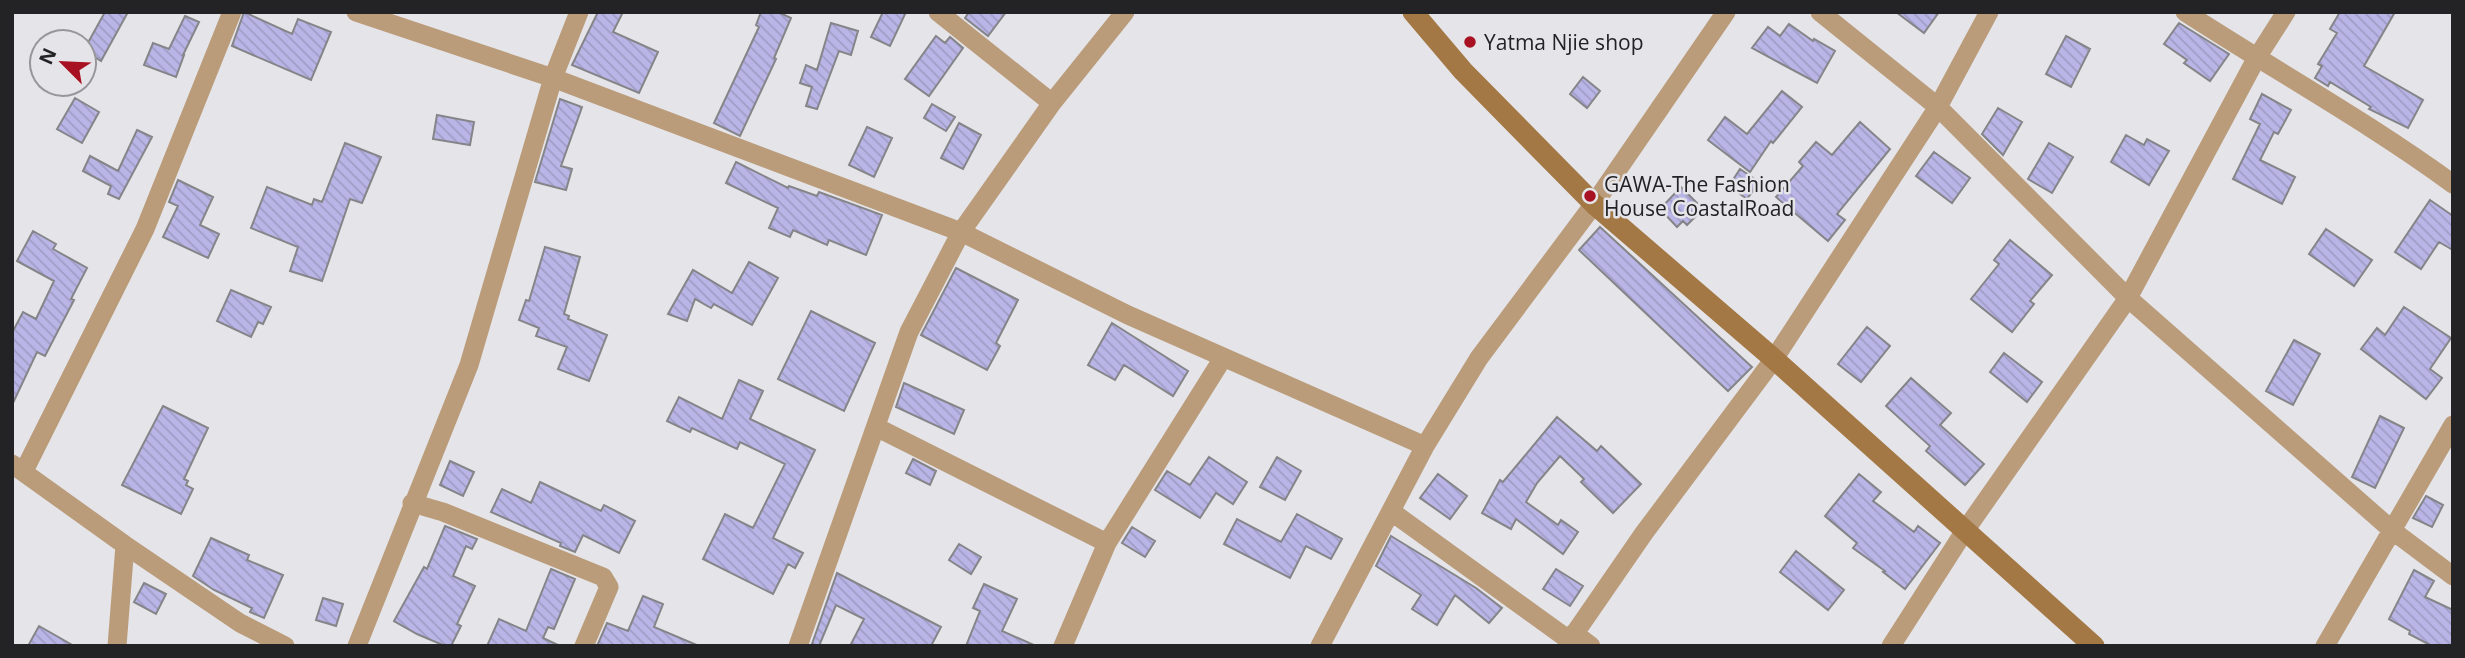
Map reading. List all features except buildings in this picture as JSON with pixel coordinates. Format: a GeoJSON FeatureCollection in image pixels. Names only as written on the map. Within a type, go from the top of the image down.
{"type":"FeatureCollection","features":[{"type":"Feature","properties":{"kind":"street"},"geometry":{"type":"LineString","coordinates":[[232,12],[145,229],[18,467],[125,545],[240,622],[285,646]]}},
{"type":"Feature","properties":{"kind":"street"},"geometry":{"type":"LineString","coordinates":[[356,12],[553,78],[961,232],[1223,358],[1425,446]]}},
{"type":"Feature","properties":{"kind":"street"},"geometry":{"type":"LineString","coordinates":[[356,646],[469,365],[553,78],[579,12]]}},
{"type":"Feature","properties":{"kind":"street"},"geometry":{"type":"LineString","coordinates":[[938,12],[1052,103]]}},
{"type":"Feature","properties":{"kind":"street"},"geometry":{"type":"LineString","coordinates":[[798,646],[909,332],[961,232],[1052,103],[1125,12]]}},
{"type":"Feature","properties":{"kind":"street"},"geometry":{"type":"LineString","coordinates":[[1320,646],[1425,446],[1479,358],[1594,204],[1726,12]]}},
{"type":"Feature","properties":{"kind":"street"},"geometry":{"type":"LineString","coordinates":[[1820,12],[1938,107],[2128,298],[2393,531],[2453,576]]}},
{"type":"Feature","properties":{"kind":"street"},"geometry":{"type":"LineString","coordinates":[[1570,640],[1644,533],[1774,359],[1938,107],[1989,12]]}},
{"type":"Feature","properties":{"kind":"street"},"geometry":{"type":"LineString","coordinates":[[2185,12],[2256,59],[2403,147],[2453,184]]}},
{"type":"Feature","properties":{"kind":"street"},"geometry":{"type":"LineString","coordinates":[[1891,646],[1964,531],[2128,298],[2256,59],[2286,12]]}},
{"type":"Feature","properties":{"kind":"street"},"geometry":{"type":"LineString","coordinates":[[1416,13],[1463,71],[1594,204],[1774,359],[2094,646]]}},
{"type":"Feature","properties":{"kind":"street"},"geometry":{"type":"LineString","coordinates":[[1063,646],[1107,543],[1223,358]]}},
{"type":"Feature","properties":{"kind":"street"},"geometry":{"type":"LineString","coordinates":[[2325,646],[2453,425]]}},
{"type":"Feature","properties":{"kind":"street"},"geometry":{"type":"LineString","coordinates":[[876,427],[1107,543]]}},
{"type":"Feature","properties":{"kind":"street"},"geometry":{"type":"LineString","coordinates":[[412,503],[443,512],[603,577],[609,587],[584,646]]}},
{"type":"Feature","properties":{"kind":"street"},"geometry":{"type":"LineString","coordinates":[[1392,512],[1570,640],[1591,646]]}},
{"type":"Feature","properties":{"kind":"street"},"geometry":{"type":"LineString","coordinates":[[117,646],[125,545]]}},
{"type":"Feature","properties":{"kind":"place","name":"Yatma Njie shop"},"geometry":{"type":"Point","coordinates":[1470,42]}},
{"type":"Feature","properties":{"kind":"place","name":"GAWA-The Fashion House CoastalRoad"},"geometry":{"type":"Point","coordinates":[1590,196]}}]}
